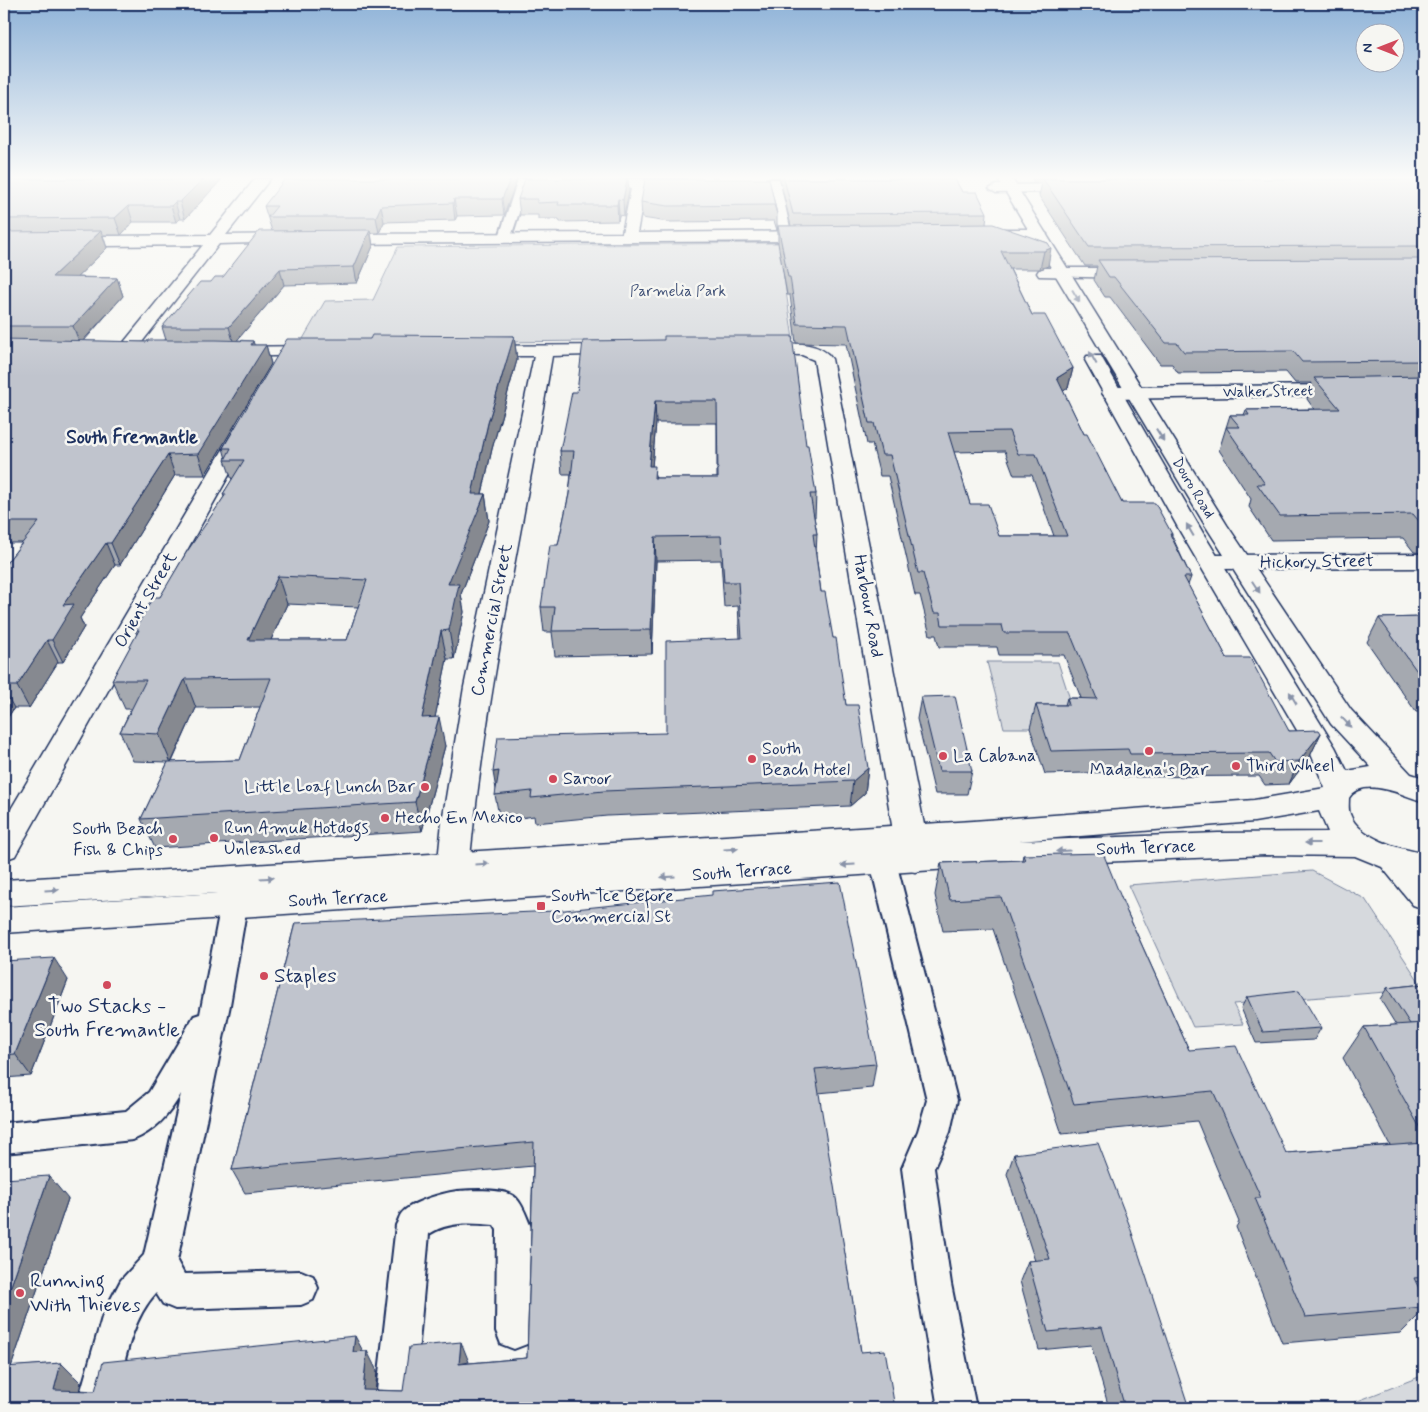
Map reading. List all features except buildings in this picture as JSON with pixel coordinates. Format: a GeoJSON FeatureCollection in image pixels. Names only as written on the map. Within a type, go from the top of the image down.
{"type":"FeatureCollection","features":[{"type":"Feature","properties":{"kind":"street"},"geometry":{"type":"LineString","coordinates":[[152,352],[116,352],[212,245]]}},
{"type":"Feature","properties":{"kind":"street","name":"Douro Road"},"geometry":{"type":"LineString","coordinates":[[1037,245],[1054,273],[1135,393],[1240,562],[1341,717],[1413,786]]}},
{"type":"Feature","properties":{"kind":"street"},"geometry":{"type":"LineString","coordinates":[[1054,273],[1142,272]]}},
{"type":"Feature","properties":{"kind":"street","name":"Douro Road"},"geometry":{"type":"LineString","coordinates":[[1054,273],[1112,393],[1325,754],[1337,793],[1334,809],[1339,822],[1361,844]]}},
{"type":"Feature","properties":{"kind":"street"},"geometry":{"type":"LineString","coordinates":[[456,351],[637,350]]}},
{"type":"Feature","properties":{"kind":"street","name":"Harbour Road"},"geometry":{"type":"LineString","coordinates":[[734,350],[802,350],[818,353],[824,359],[912,849]]}},
{"type":"Feature","properties":{"kind":"street"},"geometry":{"type":"LineString","coordinates":[[211,352],[338,351]]}},
{"type":"Feature","properties":{"kind":"street","name":"Commercial Street"},"geometry":{"type":"LineString","coordinates":[[452,879],[456,833],[477,694],[544,351]]}},
{"type":"Feature","properties":{"kind":"street"},"geometry":{"type":"LineString","coordinates":[[276,375],[289,352]]}},
{"type":"Feature","properties":{"kind":"street","name":"Walker Street"},"geometry":{"type":"LineString","coordinates":[[1112,393],[1366,391]]}},
{"type":"Feature","properties":{"kind":"street","name":"Orient Street"},"geometry":{"type":"LineString","coordinates":[[4,848],[256,410]]}},
{"type":"Feature","properties":{"kind":"street","name":"Hickory Street"},"geometry":{"type":"LineString","coordinates":[[1210,562],[1424,561]]}},
{"type":"Feature","properties":{"kind":"street","name":"South Terrace"},"geometry":{"type":"LineString","coordinates":[[4,893],[237,892],[912,849],[1254,811],[1337,793],[1350,781],[1364,778],[1382,778],[1413,786]]}},
{"type":"Feature","properties":{"kind":"street","name":"South Terrace"},"geometry":{"type":"LineString","coordinates":[[452,879],[883,862],[912,849],[1098,849],[1298,843],[1361,844]]}},
{"type":"Feature","properties":{"kind":"street"},"geometry":{"type":"LineString","coordinates":[[1361,844],[1409,863],[1424,896]]}},
{"type":"Feature","properties":{"kind":"street","name":"South Terrace"},"geometry":{"type":"LineString","coordinates":[[4,920],[237,892]]}},
{"type":"Feature","properties":{"kind":"lane"},"geometry":{"type":"LineString","coordinates":[[883,862],[942,1100],[934,1132],[918,1168],[934,1284],[957,1408]]}},
{"type":"Feature","properties":{"kind":"lane"},"geometry":{"type":"LineString","coordinates":[[95,1408],[116,1327],[132,1292],[159,1264],[216,1005],[237,892]]}},
{"type":"Feature","properties":{"kind":"lane"},"geometry":{"type":"LineString","coordinates":[[4,1138],[133,1124],[160,1102],[216,1005]]}},
{"type":"Feature","properties":{"kind":"lane"},"geometry":{"type":"LineString","coordinates":[[394,1408],[414,1225],[431,1213],[459,1206],[504,1209],[514,1227],[514,1331]]}},
{"type":"Feature","properties":{"kind":"lane"},"geometry":{"type":"LineString","coordinates":[[159,1264],[175,1292],[301,1288]]}},
{"type":"Feature","properties":{"kind":"green space","name":"Parmelia Park"},"geometry":{"type":"Polygon","coordinates":[[[779,245],[793,339],[300,344],[325,301],[373,300],[398,247],[779,245]]]}},
{"type":"Feature","properties":{"kind":"green space"},"geometry":{"type":"Polygon","coordinates":[[[987,662],[1058,662],[1077,721],[1063,728],[1004,728],[987,662]]]}},
{"type":"Feature","properties":{"kind":"green space"},"geometry":{"type":"Polygon","coordinates":[[[1312,871],[1365,899],[1424,989],[1233,1004],[1243,1024],[1193,1027],[1128,885],[1312,871]]]}},
{"type":"Feature","properties":{"kind":"green space"},"geometry":{"type":"Polygon","coordinates":[[[1424,1375],[1424,1408],[1340,1408],[1424,1375]]]}},
{"type":"Feature","properties":{"kind":"place","name":"Madalena's Bar"},"geometry":{"type":"Point","coordinates":[1149,751]}},
{"type":"Feature","properties":{"kind":"place","name":"La Cabana"},"geometry":{"type":"Point","coordinates":[943,756]}},
{"type":"Feature","properties":{"kind":"place","name":"South Beach Hotel"},"geometry":{"type":"Point","coordinates":[752,759]}},
{"type":"Feature","properties":{"kind":"place","name":"Third Wheel"},"geometry":{"type":"Point","coordinates":[1236,766]}},
{"type":"Feature","properties":{"kind":"place","name":"Saroor"},"geometry":{"type":"Point","coordinates":[553,779]}},
{"type":"Feature","properties":{"kind":"place","name":"Little Loaf Lunch Bar"},"geometry":{"type":"Point","coordinates":[425,787]}},
{"type":"Feature","properties":{"kind":"place","name":"Hecho En Mexico"},"geometry":{"type":"Point","coordinates":[385,818]}},
{"type":"Feature","properties":{"kind":"place","name":"Run Amuk Hotdogs Unleashed"},"geometry":{"type":"Point","coordinates":[214,838]}},
{"type":"Feature","properties":{"kind":"place","name":"South Beach Fish & Chips"},"geometry":{"type":"Point","coordinates":[173,839]}},
{"type":"Feature","properties":{"kind":"place","name":"South Tce Before Commercial St"},"geometry":{"type":"Point","coordinates":[541,906]}},
{"type":"Feature","properties":{"kind":"place","name":"Staples"},"geometry":{"type":"Point","coordinates":[264,976]}},
{"type":"Feature","properties":{"kind":"place","name":"Two Stacks - South Fremantle"},"geometry":{"type":"Point","coordinates":[107,985]}},
{"type":"Feature","properties":{"kind":"place","name":"Running With Thieves"},"geometry":{"type":"Point","coordinates":[20,1293]}},
{"type":"Feature","properties":{"kind":"district","name":"South Fremantle"},"geometry":{"type":"Point","coordinates":[132,437]}}]}
